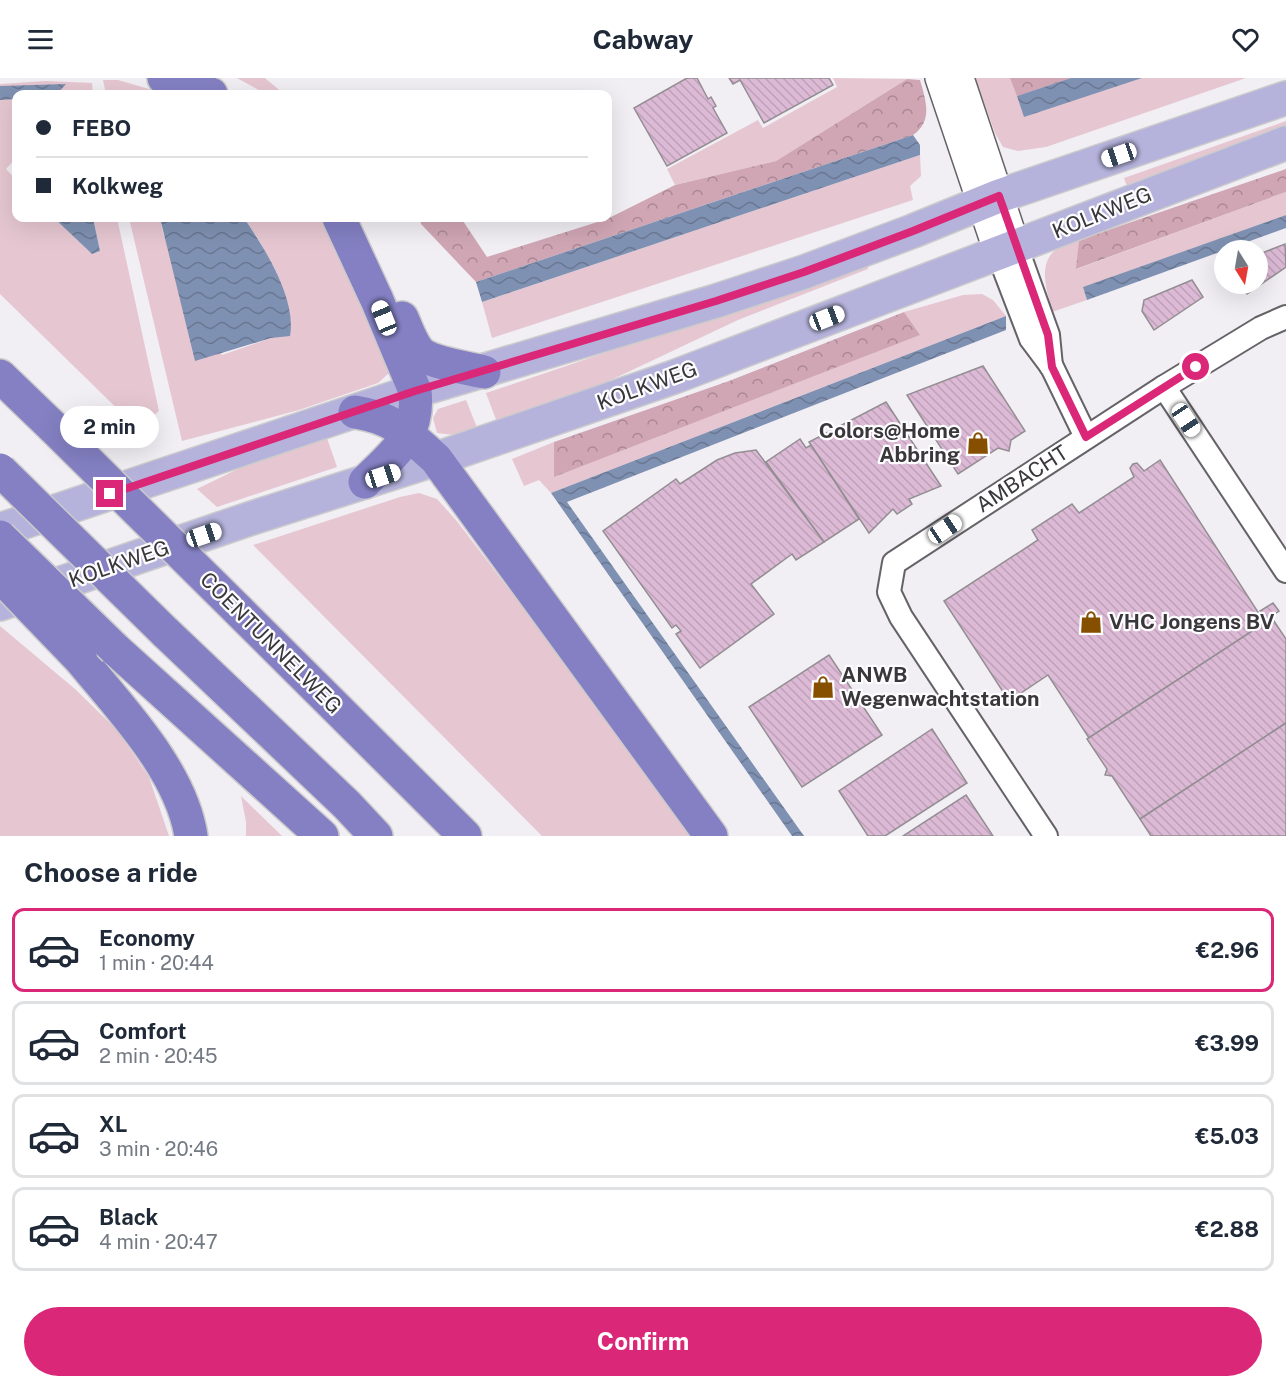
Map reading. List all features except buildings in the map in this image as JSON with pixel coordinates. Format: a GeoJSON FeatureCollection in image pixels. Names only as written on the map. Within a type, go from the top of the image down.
{"type":"FeatureCollection","features":[{"type":"Feature","properties":{"kind":"highway"},"geometry":{"type":"LineString","coordinates":[[164,78],[199,90]]}},
{"type":"Feature","properties":{"kind":"highway"},"geometry":{"type":"LineString","coordinates":[[341,222],[415,391],[416,412],[409,435],[402,446],[365,482]]}},
{"type":"Feature","properties":{"kind":"highway"},"geometry":{"type":"LineString","coordinates":[[348,222],[368,250],[417,348],[423,355],[484,372]]}},
{"type":"Feature","properties":{"kind":"highway","name":"COENTUNNELWEG"},"geometry":{"type":"LineString","coordinates":[[0,376],[465,836]]}},
{"type":"Feature","properties":{"kind":"highway"},"geometry":{"type":"LineString","coordinates":[[355,412],[376,416],[394,424],[436,459],[711,836]]}},
{"type":"Feature","properties":{"kind":"highway"},"geometry":{"type":"LineString","coordinates":[[0,470],[165,632],[347,805],[376,836]]}},
{"type":"Feature","properties":{"kind":"highway"},"geometry":{"type":"LineString","coordinates":[[0,537],[115,649],[322,836]]}},
{"type":"Feature","properties":{"kind":"highway"},"geometry":{"type":"LineString","coordinates":[[0,576],[81,660],[144,736],[174,785],[189,823],[191,836]]}},
{"type":"Feature","properties":{"kind":"main road"},"geometry":{"type":"LineString","coordinates":[[0,530],[415,391],[484,372],[804,272],[990,200],[1286,98]]}},
{"type":"Feature","properties":{"kind":"main road","name":"KOLKWEG"},"geometry":{"type":"LineString","coordinates":[[0,604],[674,377],[1007,250],[1079,220],[1286,143]]}},
{"type":"Feature","properties":{"kind":"street"},"geometry":{"type":"LineString","coordinates":[[939,78],[990,200],[1007,250]]}},
{"type":"Feature","properties":{"kind":"street"},"geometry":{"type":"LineString","coordinates":[[960,78],[978,127],[990,200]]}},
{"type":"Feature","properties":{"kind":"street","name":"AMBACHT"},"geometry":{"type":"LineString","coordinates":[[1007,250],[1031,339],[1052,367],[1086,437]]}},
{"type":"Feature","properties":{"kind":"street","name":"AMBACHT"},"geometry":{"type":"LineString","coordinates":[[1046,836],[901,617],[889,592],[894,563],[1164,387],[1262,328],[1286,317]]}},
{"type":"Feature","properties":{"kind":"street"},"geometry":{"type":"LineString","coordinates":[[1164,387],[1286,571]]}},
{"type":"Feature","properties":{"kind":"shaded area"},"geometry":{"type":"Polygon","coordinates":[[[237,78],[265,78],[279,90],[259,90],[237,78]]]}},
{"type":"Feature","properties":{"kind":"shaded area"},"geometry":{"type":"Polygon","coordinates":[[[833,78],[907,79],[776,161],[675,185],[667,169],[758,120],[763,128],[837,87],[833,78]]]}},
{"type":"Feature","properties":{"kind":"shaded area"},"geometry":{"type":"Polygon","coordinates":[[[975,78],[1246,78],[1046,147],[1018,151],[1003,147],[995,133],[975,78]]]}},
{"type":"Feature","properties":{"kind":"shaded area"},"geometry":{"type":"Polygon","coordinates":[[[103,80],[118,80],[152,90],[105,90],[103,80]]]}},
{"type":"Feature","properties":{"kind":"shaded area"},"geometry":{"type":"Polygon","coordinates":[[[46,81],[92,83],[93,90],[12,90],[12,162],[6,169],[12,176],[12,222],[58,222],[92,254],[100,251],[94,222],[118,222],[159,411],[138,429],[0,294],[0,84],[46,81]]]}},
{"type":"Feature","properties":{"kind":"shaded area"},"geometry":{"type":"Polygon","coordinates":[[[1286,121],[1286,131],[1128,189],[1124,178],[1286,121]]]}},
{"type":"Feature","properties":{"kind":"shaded area"},"geometry":{"type":"Polygon","coordinates":[[[920,155],[921,176],[910,186],[913,200],[492,338],[482,302],[920,155]]]}},
{"type":"Feature","properties":{"kind":"shaded area"},"geometry":{"type":"Polygon","coordinates":[[[1286,192],[1286,215],[1084,287],[1087,300],[1052,312],[1045,279],[1047,262],[1051,255],[1057,249],[1079,240],[1077,269],[1286,192]]]}},
{"type":"Feature","properties":{"kind":"shaded area"},"geometry":{"type":"Polygon","coordinates":[[[130,222],[161,222],[163,233],[222,355],[271,338],[277,273],[247,222],[324,222],[334,237],[389,368],[389,373],[378,383],[299,410],[182,441],[130,222]]]}},
{"type":"Feature","properties":{"kind":"shaded area"},"geometry":{"type":"Polygon","coordinates":[[[867,264],[868,269],[738,320],[573,398],[498,425],[486,393],[867,264]]]}},
{"type":"Feature","properties":{"kind":"shaded area"},"geometry":{"type":"Polygon","coordinates":[[[982,294],[993,300],[1006,316],[551,493],[539,480],[524,486],[512,459],[554,442],[555,476],[919,335],[904,312],[963,295],[982,294]]]}},
{"type":"Feature","properties":{"kind":"shaded area"},"geometry":{"type":"Polygon","coordinates":[[[466,400],[478,430],[455,435],[437,433],[433,418],[438,409],[466,400]]]}},
{"type":"Feature","properties":{"kind":"shaded area"},"geometry":{"type":"Polygon","coordinates":[[[327,438],[337,467],[217,507],[197,489],[250,463],[327,438]]]}},
{"type":"Feature","properties":{"kind":"shaded area"},"geometry":{"type":"Polygon","coordinates":[[[419,493],[437,499],[456,520],[698,836],[542,836],[253,545],[400,497],[419,493]]]}},
{"type":"Feature","properties":{"kind":"shaded area"},"geometry":{"type":"Polygon","coordinates":[[[0,626],[75,689],[117,730],[149,777],[169,836],[0,836],[0,626]]]}},
{"type":"Feature","properties":{"kind":"shaded area"},"geometry":{"type":"Polygon","coordinates":[[[241,796],[282,836],[246,836],[241,796]]]}},
{"type":"Feature","properties":{"kind":"green space"},"geometry":{"type":"Polygon","coordinates":[[[1010,78],[1071,78],[1017,96],[1010,78]]]}},
{"type":"Feature","properties":{"kind":"green space"},"geometry":{"type":"Polygon","coordinates":[[[907,79],[920,80],[926,103],[926,117],[913,135],[476,282],[421,224],[421,222],[464,222],[487,257],[598,222],[612,222],[612,216],[675,185],[776,161],[907,79]]]}},
{"type":"Feature","properties":{"kind":"green space"},"geometry":{"type":"Polygon","coordinates":[[[1286,169],[1286,192],[1076,269],[1079,240],[1286,169]]]}},
{"type":"Feature","properties":{"kind":"green space"},"geometry":{"type":"Polygon","coordinates":[[[904,312],[920,335],[554,477],[554,442],[729,381],[904,312]]]}},
{"type":"Feature","properties":{"kind":"water"},"geometry":{"type":"Polygon","coordinates":[[[1071,78],[1142,78],[1024,117],[1017,96],[1071,78]]]}},
{"type":"Feature","properties":{"kind":"water"},"geometry":{"type":"Polygon","coordinates":[[[66,84],[61,90],[12,90],[12,99],[0,100],[0,86],[66,84]]]}},
{"type":"Feature","properties":{"kind":"water"},"geometry":{"type":"Polygon","coordinates":[[[913,135],[920,145],[920,155],[482,302],[476,282],[913,135]]]}},
{"type":"Feature","properties":{"kind":"water"},"geometry":{"type":"Polygon","coordinates":[[[1286,215],[1286,228],[1253,240],[1216,240],[1286,215]]]}},
{"type":"Feature","properties":{"kind":"water"},"geometry":{"type":"Polygon","coordinates":[[[58,222],[94,222],[100,251],[92,254],[58,222]]]}},
{"type":"Feature","properties":{"kind":"water"},"geometry":{"type":"Polygon","coordinates":[[[161,222],[247,222],[261,243],[284,290],[291,321],[290,336],[271,338],[195,361],[161,222]]]}},
{"type":"Feature","properties":{"kind":"water"},"geometry":{"type":"Polygon","coordinates":[[[1214,241],[1214,254],[1087,300],[1083,287],[1214,241]]]}},
{"type":"Feature","properties":{"kind":"water"},"geometry":{"type":"Polygon","coordinates":[[[1006,316],[1006,330],[567,502],[804,836],[792,836],[551,493],[1006,316]]]}},
{"type":"Feature","properties":{"kind":"place","name":"Colors@Home Abbring"},"geometry":{"type":"Point","coordinates":[978,443]}},
{"type":"Feature","properties":{"kind":"place","name":"VHC Jongens BV"},"geometry":{"type":"Point","coordinates":[1091,622]}},
{"type":"Feature","properties":{"kind":"place","name":"ANWB Wegenwachtstation"},"geometry":{"type":"Point","coordinates":[823,687]}},
{"type":"Feature","properties":{"kind":"route"},"geometry":{"type":"LineString","coordinates":[[110,494],[415,391],[484,372],[804,272],[999,196],[1048,335],[1052,367],[1086,437],[1196,367]]}}]}
